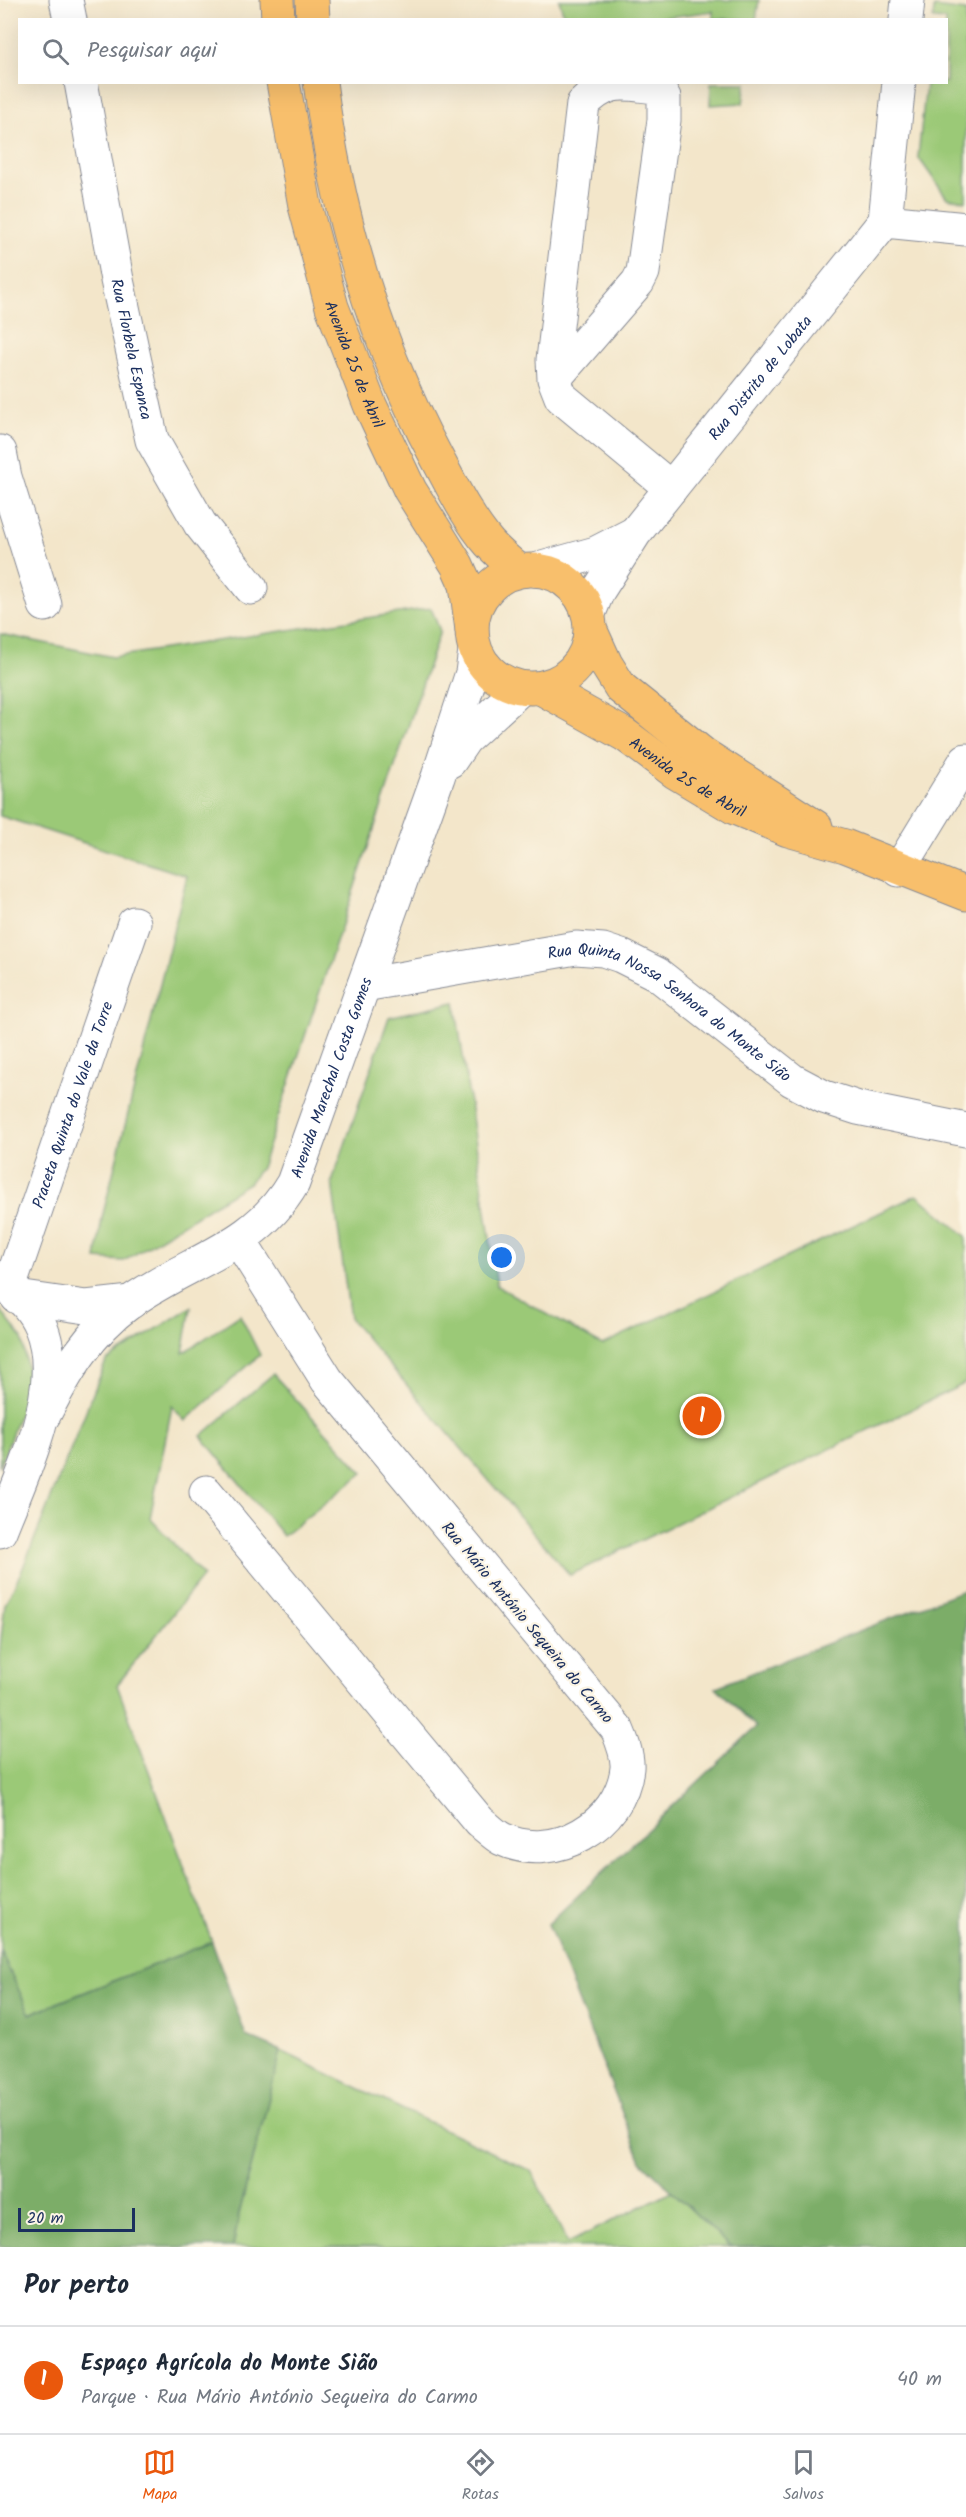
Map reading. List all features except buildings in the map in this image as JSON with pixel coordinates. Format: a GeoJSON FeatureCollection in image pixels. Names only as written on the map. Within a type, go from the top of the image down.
{"type":"FeatureCollection","features":[{"type":"Feature","properties":{"kind":"main road"},"geometry":{"type":"LineString","coordinates":[[277,0],[278,18]]}},
{"type":"Feature","properties":{"kind":"main road"},"geometry":{"type":"LineString","coordinates":[[312,0],[313,18]]}},
{"type":"Feature","properties":{"kind":"main road","name":"Avenida 25 de Abril"},"geometry":{"type":"LineString","coordinates":[[283,84],[305,206],[332,307],[370,405],[410,490],[457,565],[466,585],[474,640]]}},
{"type":"Feature","properties":{"kind":"main road","name":"Avenida 25 de Abril"},"geometry":{"type":"LineString","coordinates":[[320,84],[339,197],[368,301],[409,405],[460,499],[489,542],[527,571]]}},
{"type":"Feature","properties":{"kind":"main road"},"geometry":{"type":"LineString","coordinates":[[527,571],[553,574],[569,583],[581,597],[590,622],[587,651],[577,668],[561,681],[531,688],[502,681],[486,668],[474,640],[480,599],[490,586],[504,577],[527,571]]}},
{"type":"Feature","properties":{"kind":"main road","name":"Avenida 25 de Abril"},"geometry":{"type":"LineString","coordinates":[[590,622],[606,664],[621,688],[703,754],[770,795],[844,846]]}},
{"type":"Feature","properties":{"kind":"main road","name":"Avenida 25 de Abril"},"geometry":{"type":"LineString","coordinates":[[531,688],[625,735],[675,772],[735,808],[788,830],[844,846],[899,870],[966,894]]}},
{"type":"Feature","properties":{"kind":"street"},"geometry":{"type":"LineString","coordinates":[[66,0],[70,18]]}},
{"type":"Feature","properties":{"kind":"street"},"geometry":{"type":"LineString","coordinates":[[906,18],[908,0]]}},
{"type":"Feature","properties":{"kind":"street","name":"Rua Florbela Espanca"},"geometry":{"type":"LineString","coordinates":[[81,84],[117,280],[152,440],[200,524],[251,588]]}},
{"type":"Feature","properties":{"kind":"street"},"geometry":{"type":"LineString","coordinates":[[614,84],[597,89],[583,104],[554,360],[554,379],[561,397],[671,488]]}},
{"type":"Feature","properties":{"kind":"street"},"geometry":{"type":"LineString","coordinates":[[554,379],[639,282],[647,262],[664,120],[664,96],[657,87],[628,84]]}},
{"type":"Feature","properties":{"kind":"street"},"geometry":{"type":"LineString","coordinates":[[899,84],[885,221],[966,230]]}},
{"type":"Feature","properties":{"kind":"street","name":"Rua Distrito de Lobata"},"geometry":{"type":"LineString","coordinates":[[590,622],[598,591],[635,533],[885,221]]}},
{"type":"Feature","properties":{"kind":"street"},"geometry":{"type":"LineString","coordinates":[[0,452],[5,477],[45,605]]}},
{"type":"Feature","properties":{"kind":"street","name":"Rua Distrito de Lobata"},"geometry":{"type":"LineString","coordinates":[[527,571],[596,553],[635,533]]}},
{"type":"Feature","properties":{"kind":"street","name":"Avenida Marechal Costa Gomes"},"geometry":{"type":"LineString","coordinates":[[44,1415],[65,1374],[103,1325],[131,1302],[239,1240],[262,1223],[293,1183],[438,777],[472,674],[474,640]]}},
{"type":"Feature","properties":{"kind":"street","name":"Avenida Marechal Costa Gomes"},"geometry":{"type":"LineString","coordinates":[[438,777],[465,739],[531,688]]}},
{"type":"Feature","properties":{"kind":"street"},"geometry":{"type":"LineString","coordinates":[[899,870],[966,760]]}},
{"type":"Feature","properties":{"kind":"street","name":"Praceta Quinta do Vale da Torre"},"geometry":{"type":"LineString","coordinates":[[9,1289],[134,923]]}},
{"type":"Feature","properties":{"kind":"street","name":"Rua Quinta Nossa Senhora do Monte Sião"},"geometry":{"type":"LineString","coordinates":[[364,984],[576,948],[603,950],[638,963],[657,974],[792,1080],[824,1097],[858,1108],[966,1130]]}},
{"type":"Feature","properties":{"kind":"street","name":"Rua Mário António Sequeira do Carmo"},"geometry":{"type":"LineString","coordinates":[[206,1492],[480,1822],[502,1839],[535,1847],[566,1842],[590,1831],[611,1810],[620,1792],[627,1768],[625,1751],[617,1729],[327,1380],[239,1240]]}},
{"type":"Feature","properties":{"kind":"street"},"geometry":{"type":"LineString","coordinates":[[0,1531],[44,1415],[50,1374],[48,1352],[30,1310],[9,1289]]}},
{"type":"Feature","properties":{"kind":"street","name":"Avenida Marechal Costa Gomes"},"geometry":{"type":"LineString","coordinates":[[9,1289],[86,1307],[131,1302]]}},
{"type":"Feature","properties":{"kind":"green space"},"geometry":{"type":"Polygon","coordinates":[[[559,0],[759,0],[756,18],[713,18],[713,11],[662,18],[565,18],[559,0]]]}},
{"type":"Feature","properties":{"kind":"green space"},"geometry":{"type":"Polygon","coordinates":[[[934,7],[966,11],[966,201],[947,198],[918,157],[926,84],[948,84],[948,18],[933,18],[934,7]]]}},
{"type":"Feature","properties":{"kind":"green space"},"geometry":{"type":"Polygon","coordinates":[[[711,84],[746,84],[743,103],[710,105],[711,84]]]}},
{"type":"Feature","properties":{"kind":"green space"},"geometry":{"type":"Polygon","coordinates":[[[431,608],[440,631],[261,1168],[249,1183],[124,1261],[96,1259],[102,1218],[187,876],[0,816],[0,634],[113,657],[431,608]]]}},
{"type":"Feature","properties":{"kind":"green space"},"geometry":{"type":"Polygon","coordinates":[[[455,1002],[497,1286],[602,1345],[917,1195],[966,1236],[966,1383],[570,1575],[350,1319],[332,1182],[389,1017],[455,1002]]]}},
{"type":"Feature","properties":{"kind":"green space"},"geometry":{"type":"Polygon","coordinates":[[[191,1307],[183,1353],[240,1315],[260,1355],[185,1421],[172,1406],[150,1518],[203,1576],[117,1685],[212,1942],[29,2014],[0,1950],[0,1647],[5,1604],[22,1570],[106,1361],[191,1307]]]}},
{"type":"Feature","properties":{"kind":"green space"},"geometry":{"type":"Polygon","coordinates":[[[0,1310],[22,1338],[30,1385],[0,1467],[0,1310]]]}},
{"type":"Feature","properties":{"kind":"green space"},"geometry":{"type":"Polygon","coordinates":[[[273,1374],[363,1473],[283,1536],[201,1436],[273,1374]]]}},
{"type":"Feature","properties":{"kind":"green space"},"geometry":{"type":"Polygon","coordinates":[[[966,1589],[966,2247],[730,2247],[641,2161],[548,1924],[756,1727],[716,1687],[966,1589]]]}},
{"type":"Feature","properties":{"kind":"green space"},"geometry":{"type":"Polygon","coordinates":[[[212,1942],[246,2036],[281,2051],[239,2214],[233,2247],[0,2247],[0,1950],[30,2014],[212,1942]]]}},
{"type":"Feature","properties":{"kind":"green space"},"geometry":{"type":"Polygon","coordinates":[[[281,2051],[531,2171],[568,2243],[672,2191],[730,2247],[233,2247],[239,2214],[281,2051]]]}},
{"type":"Feature","properties":{"kind":"place","name":"Espaço Agrícola do Monte Sião"},"geometry":{"type":"Point","coordinates":[702,1416]}}]}
